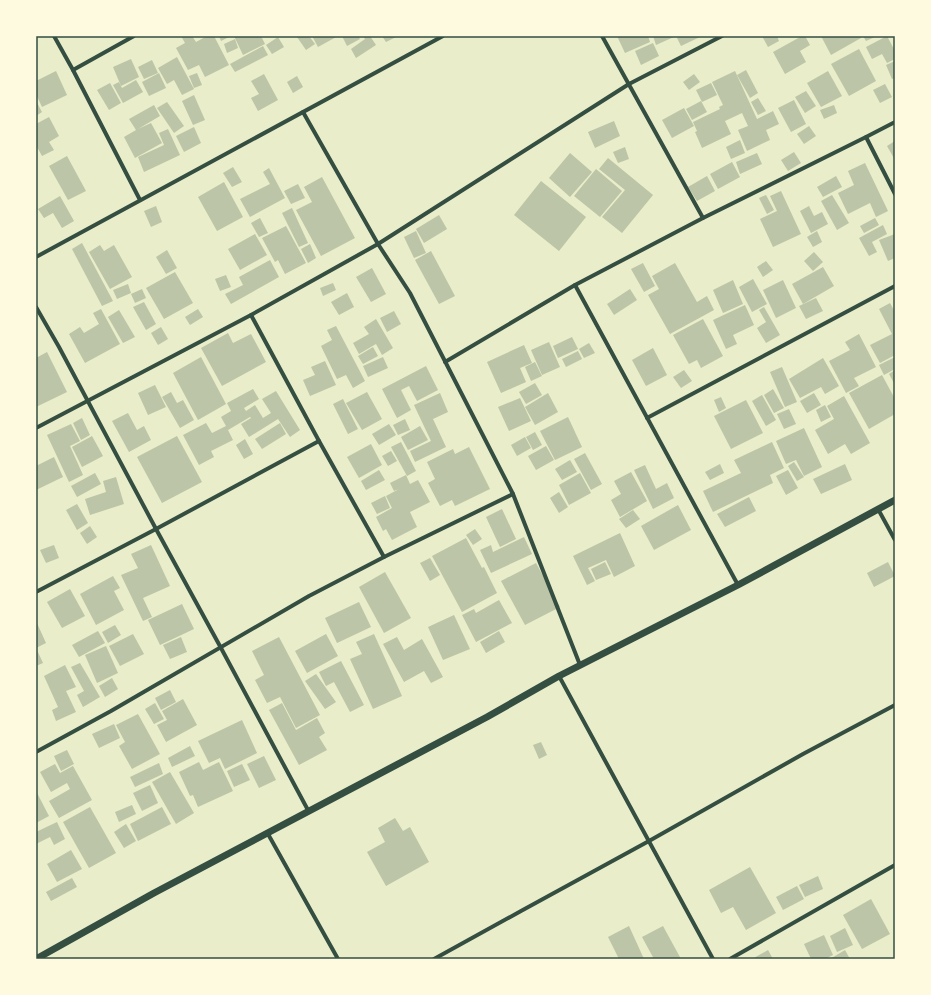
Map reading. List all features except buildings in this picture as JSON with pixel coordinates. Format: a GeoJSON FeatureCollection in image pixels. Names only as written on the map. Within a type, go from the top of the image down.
{"type":"FeatureCollection","features":[{"type":"Feature","properties":{"kind":"street"},"geometry":{"type":"LineString","coordinates":[[54,36],[140,200]]}},
{"type":"Feature","properties":{"kind":"street"},"geometry":{"type":"LineString","coordinates":[[73,70],[134,36]]}},
{"type":"Feature","properties":{"kind":"street"},"geometry":{"type":"LineString","coordinates":[[36,257],[303,112],[435,38],[443,36]]}},
{"type":"Feature","properties":{"kind":"street"},"geometry":{"type":"LineString","coordinates":[[602,36],[703,218]]}},
{"type":"Feature","properties":{"kind":"street"},"geometry":{"type":"LineString","coordinates":[[36,428],[251,315],[378,244],[629,84],[722,36]]}},
{"type":"Feature","properties":{"kind":"street"},"geometry":{"type":"LineString","coordinates":[[303,112],[378,244],[410,293],[514,494],[580,665]]}},
{"type":"Feature","properties":{"kind":"street"},"geometry":{"type":"LineString","coordinates":[[445,362],[574,285],[703,218],[866,138],[895,122]]}},
{"type":"Feature","properties":{"kind":"street"},"geometry":{"type":"LineString","coordinates":[[866,138],[895,194]]}},
{"type":"Feature","properties":{"kind":"street"},"geometry":{"type":"LineString","coordinates":[[574,285],[738,585]]}},
{"type":"Feature","properties":{"kind":"street"},"geometry":{"type":"LineString","coordinates":[[647,418],[895,286]]}},
{"type":"Feature","properties":{"kind":"street"},"geometry":{"type":"LineString","coordinates":[[36,307],[59,347],[309,812]]}},
{"type":"Feature","properties":{"kind":"street"},"geometry":{"type":"LineString","coordinates":[[251,315],[384,557]]}},
{"type":"Feature","properties":{"kind":"street"},"geometry":{"type":"LineString","coordinates":[[36,592],[156,529],[319,440]]}},
{"type":"Feature","properties":{"kind":"street"},"geometry":{"type":"LineString","coordinates":[[36,752],[111,711],[309,596],[384,557],[514,494]]}},
{"type":"Feature","properties":{"kind":"street"},"geometry":{"type":"LineString","coordinates":[[36,959],[154,893],[487,717],[559,676],[738,585],[895,500]]}},
{"type":"Feature","properties":{"kind":"street"},"geometry":{"type":"LineString","coordinates":[[878,508],[895,540]]}},
{"type":"Feature","properties":{"kind":"street"},"geometry":{"type":"LineString","coordinates":[[559,676],[713,959]]}},
{"type":"Feature","properties":{"kind":"street"},"geometry":{"type":"LineString","coordinates":[[434,959],[649,841],[803,754],[895,705]]}},
{"type":"Feature","properties":{"kind":"street"},"geometry":{"type":"LineString","coordinates":[[268,834],[338,959]]}},
{"type":"Feature","properties":{"kind":"street"},"geometry":{"type":"LineString","coordinates":[[730,959],[895,865]]}}]}
